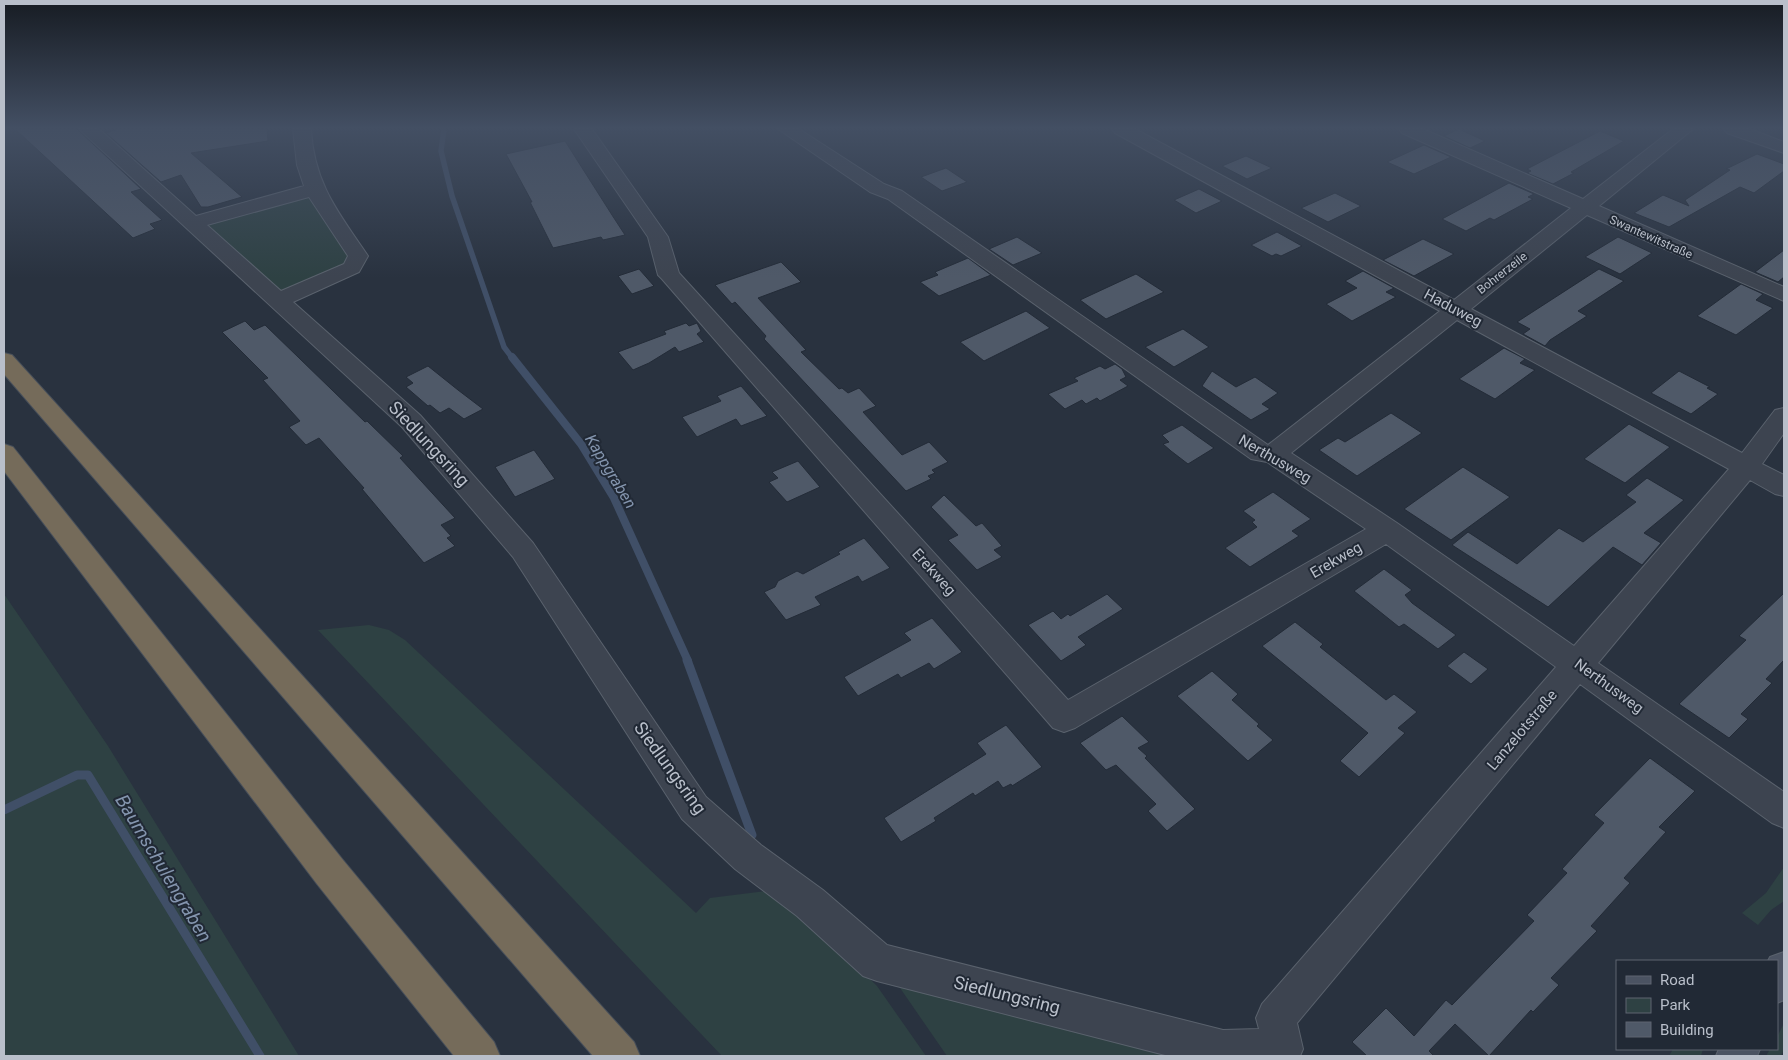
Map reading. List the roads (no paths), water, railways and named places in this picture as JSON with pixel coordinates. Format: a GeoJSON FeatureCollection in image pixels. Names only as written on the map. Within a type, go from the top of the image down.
{"type":"FeatureCollection","features":[{"type":"Feature","properties":{"kind":"highway"},"geometry":{"type":"LineString","coordinates":[[4,360],[620,1056]]}},
{"type":"Feature","properties":{"kind":"highway"},"geometry":{"type":"LineString","coordinates":[[4,453],[330,872],[480,1056]]}},
{"type":"Feature","properties":{"kind":"main road"},"geometry":{"type":"LineString","coordinates":[[1778,982],[1784,971]]}},
{"type":"Feature","properties":{"kind":"street","name":"Siedlungsring"},"geometry":{"type":"LineString","coordinates":[[143,178],[411,421],[523,550],[694,808],[748,857],[810,903],[877,962],[1223,1050],[1288,1052]]}},
{"type":"Feature","properties":{"kind":"street"},"geometry":{"type":"LineString","coordinates":[[279,300],[352,268],[358,256],[333,222],[314,189],[311,178]]}},
{"type":"Feature","properties":{"kind":"street","name":"Erekweg"},"geometry":{"type":"LineString","coordinates":[[617,178],[658,237],[669,275],[1064,718],[1388,530]]}},
{"type":"Feature","properties":{"kind":"street","name":"Nerthusweg"},"geometry":{"type":"LineString","coordinates":[[862,178],[877,188],[895,194],[1260,454],[1274,454],[1388,530],[1784,812]]}},
{"type":"Feature","properties":{"kind":"street","name":"Haduweg"},"geometry":{"type":"LineString","coordinates":[[1213,178],[1784,487]]}},
{"type":"Feature","properties":{"kind":"street","name":"Swantewitstraße"},"geometry":{"type":"LineString","coordinates":[[1519,178],[1784,295]]}},
{"type":"Feature","properties":{"kind":"street","name":"Bohrerzeile"},"geometry":{"type":"LineString","coordinates":[[1274,454],[1623,178]]}},
{"type":"Feature","properties":{"kind":"street"},"geometry":{"type":"LineString","coordinates":[[193,223],[314,189]]}},
{"type":"Feature","properties":{"kind":"street","name":"Lanzelotstraße"},"geometry":{"type":"LineString","coordinates":[[1288,1052],[1276,1018],[1746,467],[1784,416]]}},
{"type":"Feature","properties":{"kind":"waterway","name":"Kappgraben"},"geometry":{"type":"LineString","coordinates":[[448,178],[504,347],[513,359]]}},
{"type":"Feature","properties":{"kind":"waterway","name":"Kappgraben"},"geometry":{"type":"LineString","coordinates":[[512,357],[581,444],[614,498],[688,661]]}},
{"type":"Feature","properties":{"kind":"waterway","name":"Kappgraben"},"geometry":{"type":"LineString","coordinates":[[687,660],[752,835]]}},
{"type":"Feature","properties":{"kind":"waterway","name":"Baumschulengraben"},"geometry":{"type":"LineString","coordinates":[[4,810],[77,775],[88,775],[260,1056]]}}]}
